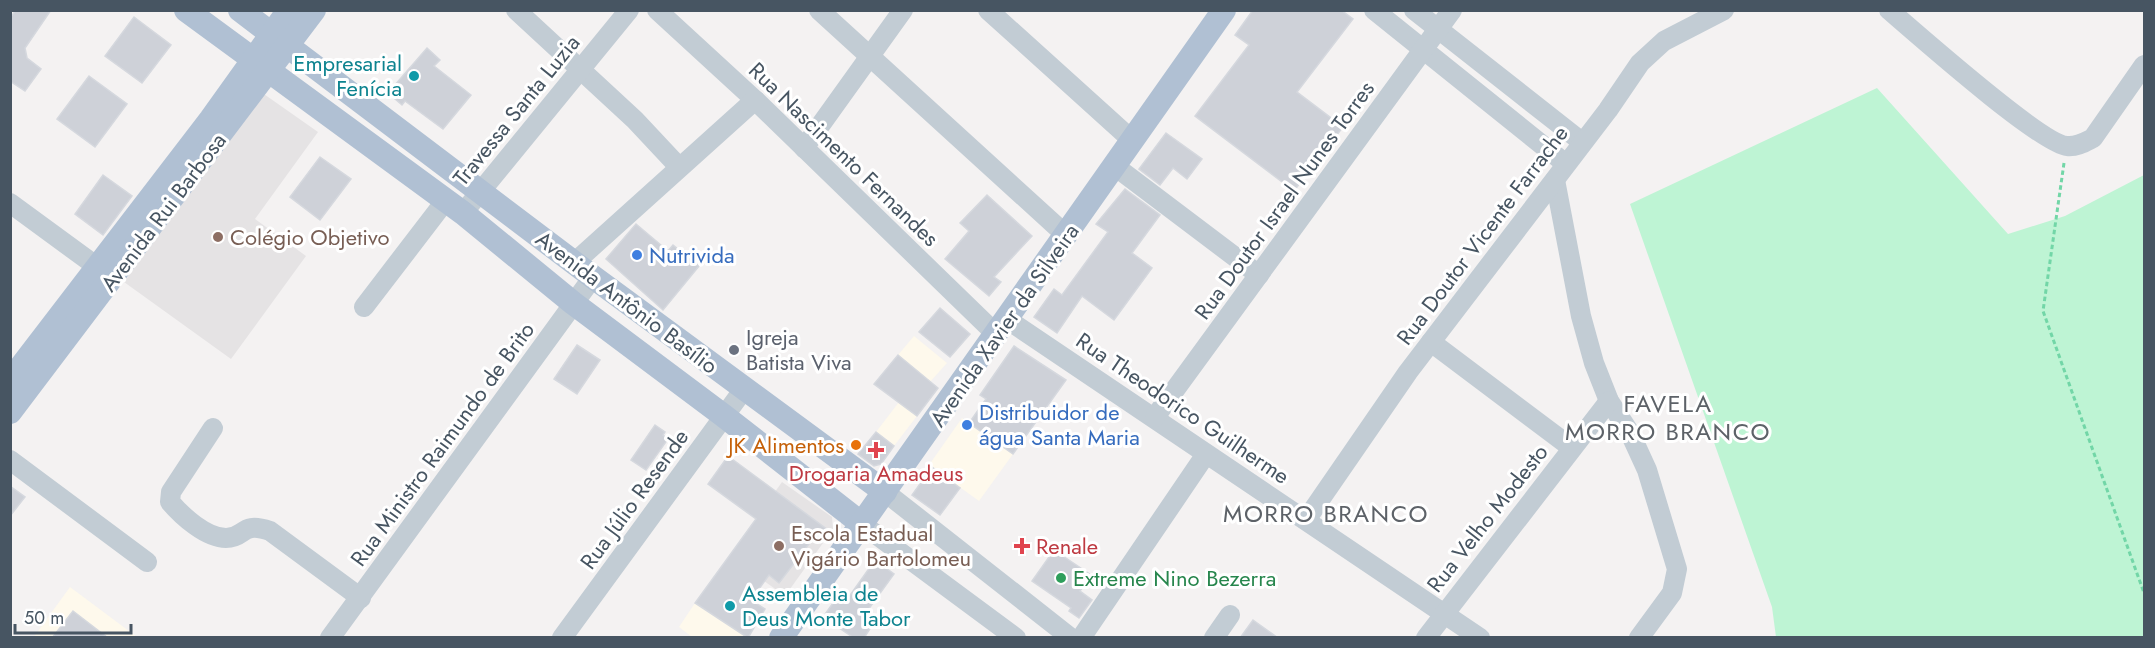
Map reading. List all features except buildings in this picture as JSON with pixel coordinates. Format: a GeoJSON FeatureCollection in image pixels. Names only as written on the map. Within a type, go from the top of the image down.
{"type":"FeatureCollection","features":[{"type":"Feature","properties":{"kind":"main road","name":"Avenida Antônio Basílio"},"geometry":{"type":"LineString","coordinates":[[186,10],[454,207],[573,303],[724,416],[862,524]]}},
{"type":"Feature","properties":{"kind":"main road","name":"Avenida Antônio Basílio"},"geometry":{"type":"LineString","coordinates":[[240,10],[583,270],[885,492]]}},
{"type":"Feature","properties":{"kind":"main road","name":"Avenida Rui Barbosa"},"geometry":{"type":"LineString","coordinates":[[280,40],[289,10]]}},
{"type":"Feature","properties":{"kind":"main road","name":"Avenida Rui Barbosa"},"geometry":{"type":"LineString","coordinates":[[10,412],[280,40],[314,10]]}},
{"type":"Feature","properties":{"kind":"main road","name":"Avenida Xavier da Silveira"},"geometry":{"type":"LineString","coordinates":[[782,638],[1224,10]]}},
{"type":"Feature","properties":{"kind":"main road","name":"Avenida Rui Barbosa"},"geometry":{"type":"LineString","coordinates":[[10,381],[96,266],[177,165],[262,65]]}},
{"type":"Feature","properties":{"kind":"street"},"geometry":{"type":"LineString","coordinates":[[516,10],[635,120],[679,167]]}},
{"type":"Feature","properties":{"kind":"street","name":"Travessa Santa Luzia"},"geometry":{"type":"LineString","coordinates":[[364,307],[454,207],[480,191],[629,10]]}},
{"type":"Feature","properties":{"kind":"street","name":"Rua Nascimento Fernandes"},"geometry":{"type":"LineString","coordinates":[[657,10],[804,148],[1002,327]]}},
{"type":"Feature","properties":{"kind":"street"},"geometry":{"type":"LineString","coordinates":[[819,10],[1067,236]]}},
{"type":"Feature","properties":{"kind":"street"},"geometry":{"type":"LineString","coordinates":[[804,148],[903,10]]}},
{"type":"Feature","properties":{"kind":"street"},"geometry":{"type":"LineString","coordinates":[[988,10],[1133,141]]}},
{"type":"Feature","properties":{"kind":"street"},"geometry":{"type":"LineString","coordinates":[[1374,10],[1566,164]]}},
{"type":"Feature","properties":{"kind":"street"},"geometry":{"type":"LineString","coordinates":[[1414,10],[1582,141]]}},
{"type":"Feature","properties":{"kind":"street","name":"Rua Doutor Israel Nunes Torres"},"geometry":{"type":"LineString","coordinates":[[1155,417],[1452,10]]}},
{"type":"Feature","properties":{"kind":"street","name":"Rua Doutor Vicente Farrache"},"geometry":{"type":"LineString","coordinates":[[1306,520],[1431,342],[1651,51],[1664,41],[1724,10]]}},
{"type":"Feature","properties":{"kind":"street"},"geometry":{"type":"LineString","coordinates":[[1889,10],[2034,129],[2066,146],[2080,144],[2093,138],[2145,65]]}},
{"type":"Feature","properties":{"kind":"street","name":"Rua Ministro Raimundo de Brito"},"geometry":{"type":"LineString","coordinates":[[330,638],[573,303],[583,270],[679,167],[754,100]]}},
{"type":"Feature","properties":{"kind":"street"},"geometry":{"type":"LineString","coordinates":[[1116,166],[1258,275]]}},
{"type":"Feature","properties":{"kind":"street"},"geometry":{"type":"LineString","coordinates":[[1555,180],[1581,316],[1594,363],[1609,401],[1630,433],[1647,470],[1677,569],[1674,586],[1639,638]]}},
{"type":"Feature","properties":{"kind":"street"},"geometry":{"type":"LineString","coordinates":[[10,203],[96,266]]}},
{"type":"Feature","properties":{"kind":"street","name":"Rua Theodorico Guilherme"},"geometry":{"type":"LineString","coordinates":[[1002,327],[1155,417],[1206,454],[1445,612],[1480,638]]}},
{"type":"Feature","properties":{"kind":"street"},"geometry":{"type":"LineString","coordinates":[[1431,342],[1572,448]]}},
{"type":"Feature","properties":{"kind":"street","name":"Rua Júlio Resende"},"geometry":{"type":"LineString","coordinates":[[562,638],[744,389]]}},
{"type":"Feature","properties":{"kind":"street","name":"Rua Velho Modesto"},"geometry":{"type":"LineString","coordinates":[[1426,638],[1609,401]]}},
{"type":"Feature","properties":{"kind":"street"},"geometry":{"type":"LineString","coordinates":[[213,428],[171,492],[171,502],[176,509],[212,534],[225,538],[234,536],[243,529],[256,526],[270,531],[361,598]]}},
{"type":"Feature","properties":{"kind":"street"},"geometry":{"type":"LineString","coordinates":[[1081,638],[1206,454]]}},
{"type":"Feature","properties":{"kind":"street"},"geometry":{"type":"LineString","coordinates":[[10,460],[147,562]]}},
{"type":"Feature","properties":{"kind":"street","name":"Avenida Antônio Basílio"},"geometry":{"type":"LineString","coordinates":[[885,492],[1071,638]]}},
{"type":"Feature","properties":{"kind":"street","name":"Avenida Antônio Basílio"},"geometry":{"type":"LineString","coordinates":[[862,524],[1016,638]]}},
{"type":"Feature","properties":{"kind":"street"},"geometry":{"type":"LineString","coordinates":[[1214,638],[1230,615]]}},
{"type":"Feature","properties":{"kind":"path"},"geometry":{"type":"LineString","coordinates":[[2066,146],[2043,311],[2145,593]]}},
{"type":"Feature","properties":{"kind":"shaded area","name":"Colégio Objetivo"},"geometry":{"type":"Polygon","coordinates":[[[261,92],[318,132],[255,219],[306,256],[231,359],[124,282],[261,92]]]}},
{"type":"Feature","properties":{"kind":"shaded area"},"geometry":{"type":"Polygon","coordinates":[[[914,336],[947,363],[930,382],[898,355],[914,336]]]}},
{"type":"Feature","properties":{"kind":"shaded area"},"geometry":{"type":"Polygon","coordinates":[[[899,402],[917,416],[894,446],[876,432],[899,402]]]}},
{"type":"Feature","properties":{"kind":"shaded area"},"geometry":{"type":"Polygon","coordinates":[[[962,418],[1013,454],[979,501],[929,465],[962,418]]]}},
{"type":"Feature","properties":{"kind":"shaded area","name":"Escola Estadual Vigário Bartolomeu"},"geometry":{"type":"Polygon","coordinates":[[[782,482],[832,517],[833,529],[785,596],[729,556],[782,482]]]}},
{"type":"Feature","properties":{"kind":"shaded area"},"geometry":{"type":"Polygon","coordinates":[[[70,587],[137,637],[33,638],[70,587]]]}},
{"type":"Feature","properties":{"kind":"shaded area"},"geometry":{"type":"Polygon","coordinates":[[[695,603],[746,637],[692,637],[679,627],[695,603]]]}},
{"type":"Feature","properties":{"kind":"green space"},"geometry":{"type":"Polygon","coordinates":[[[1877,88],[2008,234],[2065,216],[2144,175],[2144,637],[1776,637],[1772,607],[1630,204],[1877,88]]]}},
{"type":"Feature","properties":{"kind":"place","name":"Empresarial Fenícia"},"geometry":{"type":"Point","coordinates":[414,76]}},
{"type":"Feature","properties":{"kind":"place","name":"Colégio Objetivo"},"geometry":{"type":"Point","coordinates":[218,237]}},
{"type":"Feature","properties":{"kind":"place","name":"Nutrivida"},"geometry":{"type":"Point","coordinates":[637,255]}},
{"type":"Feature","properties":{"kind":"place","name":"Igreja Batista Viva"},"geometry":{"type":"Point","coordinates":[734,350]}},
{"type":"Feature","properties":{"kind":"place","name":"Distribuidor de água Santa Maria"},"geometry":{"type":"Point","coordinates":[967,425]}},
{"type":"Feature","properties":{"kind":"place","name":"JK Alimentos"},"geometry":{"type":"Point","coordinates":[856,445]}},
{"type":"Feature","properties":{"kind":"place","name":"Drogaria Amadeus"},"geometry":{"type":"Point","coordinates":[876,450]}},
{"type":"Feature","properties":{"kind":"place","name":"Escola Estadual Vigário Bartolomeu"},"geometry":{"type":"Point","coordinates":[779,546]}},
{"type":"Feature","properties":{"kind":"place","name":"Renale"},"geometry":{"type":"Point","coordinates":[1022,546]}},
{"type":"Feature","properties":{"kind":"place","name":"Extreme Nino Bezerra"},"geometry":{"type":"Point","coordinates":[1061,578]}},
{"type":"Feature","properties":{"kind":"place","name":"Assembleia de Deus Monte Tabor"},"geometry":{"type":"Point","coordinates":[730,606]}},
{"type":"Feature","properties":{"kind":"district","name":"FAVELA MORRO BRANCO"},"geometry":{"type":"Point","coordinates":[1668,417]}},
{"type":"Feature","properties":{"kind":"district","name":"MORRO BRANCO"},"geometry":{"type":"Point","coordinates":[1326,513]}}]}
